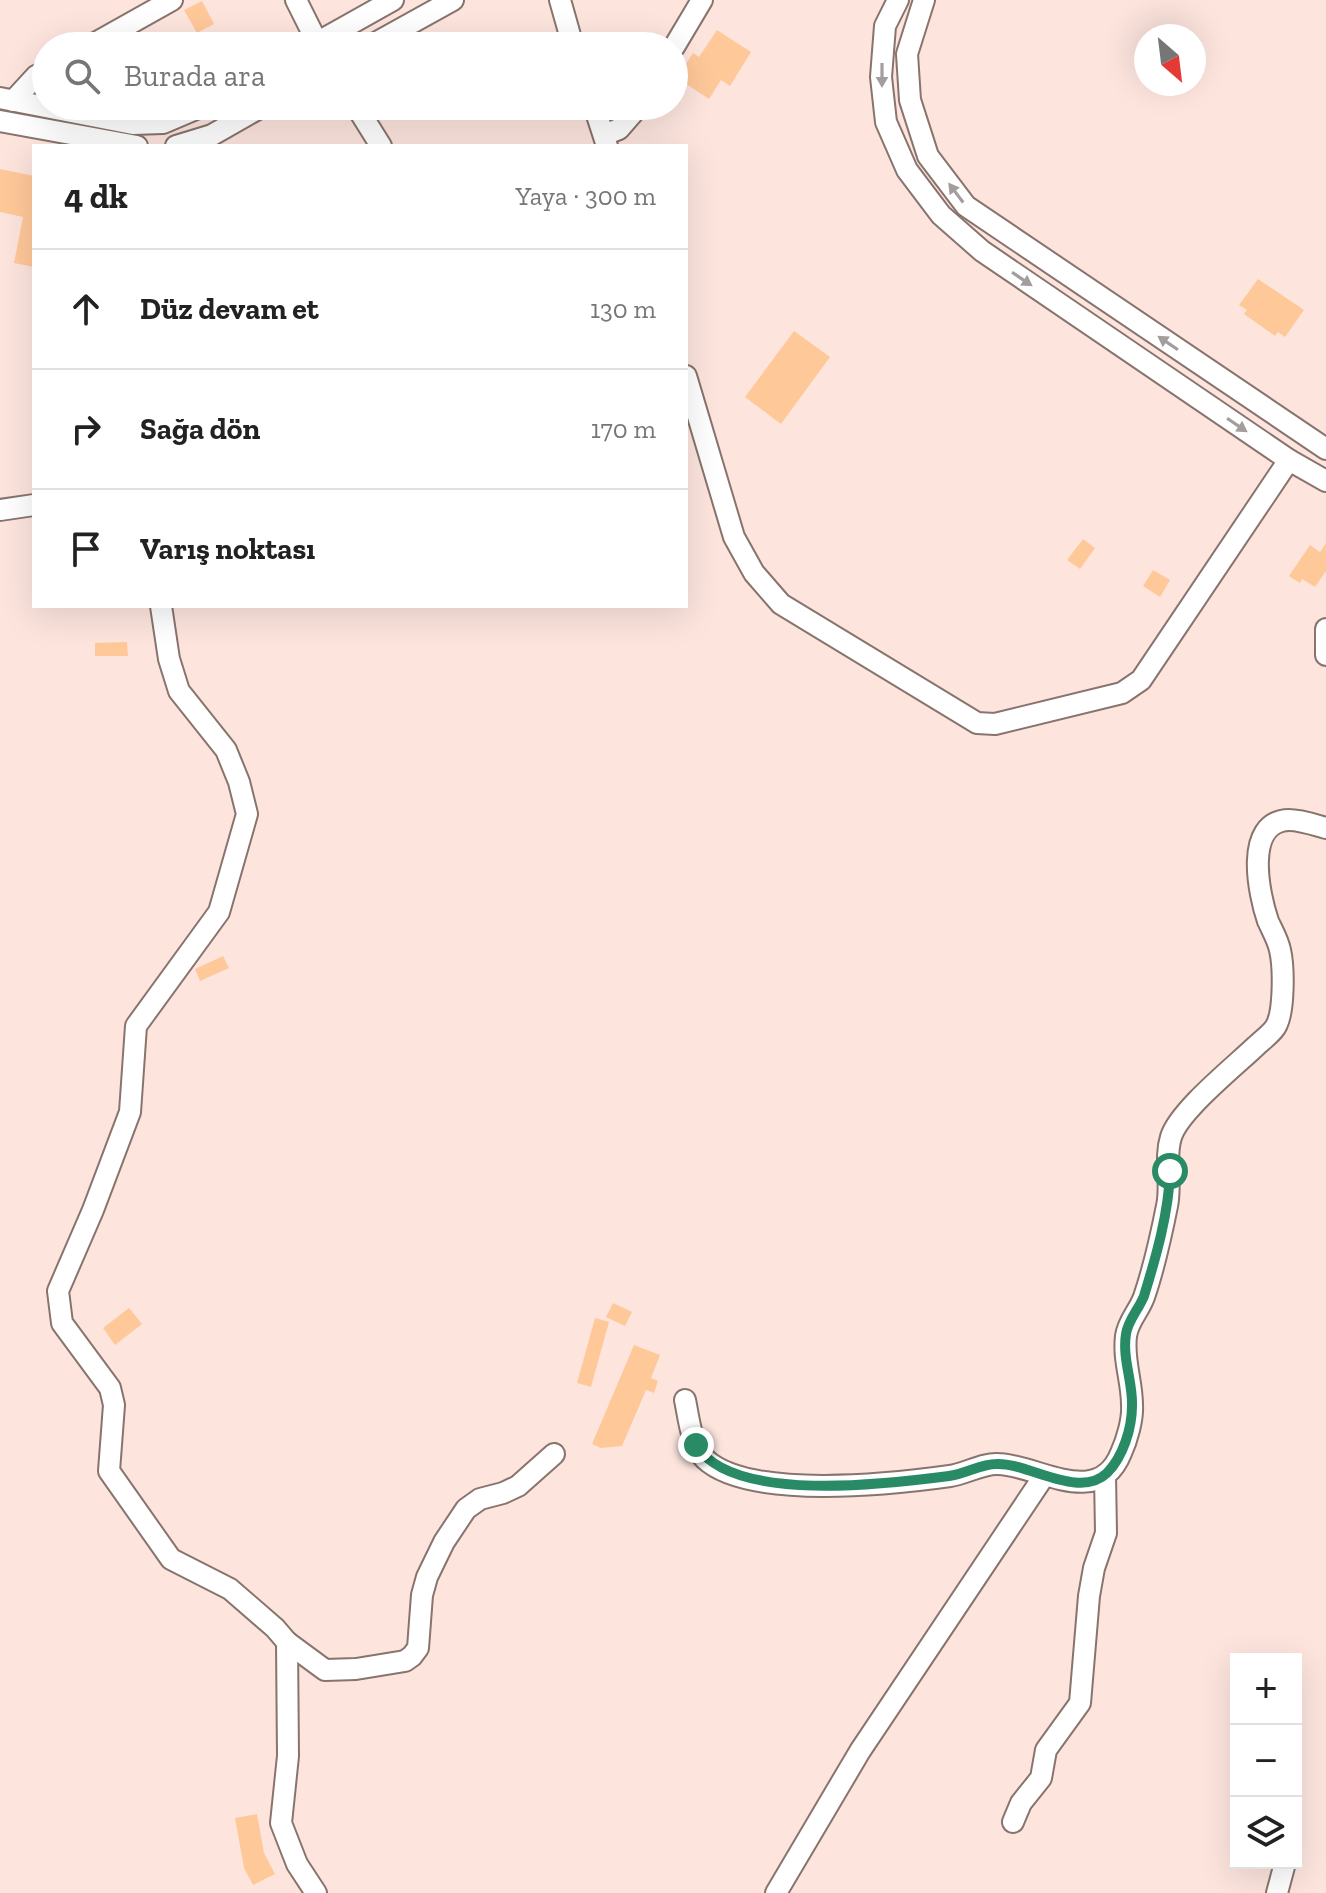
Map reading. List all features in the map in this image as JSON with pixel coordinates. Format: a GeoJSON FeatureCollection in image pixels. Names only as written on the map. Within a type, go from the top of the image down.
{"type":"FeatureCollection","features":[{"type":"Feature","properties":{"kind":"street"},"geometry":{"type":"LineString","coordinates":[[115,32],[172,0]]}},
{"type":"Feature","properties":{"kind":"street"},"geometry":{"type":"LineString","coordinates":[[296,0],[309,32]]}},
{"type":"Feature","properties":{"kind":"street"},"geometry":{"type":"LineString","coordinates":[[336,32],[393,0]]}},
{"type":"Feature","properties":{"kind":"street"},"geometry":{"type":"LineString","coordinates":[[395,32],[453,0]]}},
{"type":"Feature","properties":{"kind":"street"},"geometry":{"type":"LineString","coordinates":[[551,0],[565,21]]}},
{"type":"Feature","properties":{"kind":"street"},"geometry":{"type":"LineString","coordinates":[[560,0],[569,32]]}},
{"type":"Feature","properties":{"kind":"street"},"geometry":{"type":"LineString","coordinates":[[683,32],[702,0]]}},
{"type":"Feature","properties":{"kind":"street"},"geometry":{"type":"LineString","coordinates":[[898,0],[885,26],[881,77],[886,122],[907,170],[941,215],[982,251],[1289,460],[1326,481]]}},
{"type":"Feature","properties":{"kind":"street"},"geometry":{"type":"LineString","coordinates":[[924,0],[907,54],[910,100],[928,156],[966,206],[1326,449]]}},
{"type":"Feature","properties":{"kind":"street"},"geometry":{"type":"LineString","coordinates":[[6,100],[32,79]]}},
{"type":"Feature","properties":{"kind":"street"},"geometry":{"type":"LineString","coordinates":[[6,100],[32,105]]}},
{"type":"Feature","properties":{"kind":"street"},"geometry":{"type":"LineString","coordinates":[[112,120],[133,124],[170,120]]}},
{"type":"Feature","properties":{"kind":"street"},"geometry":{"type":"LineString","coordinates":[[183,144],[212,135],[238,120]]}},
{"type":"Feature","properties":{"kind":"street"},"geometry":{"type":"LineString","coordinates":[[365,120],[380,144]]}},
{"type":"Feature","properties":{"kind":"street"},"geometry":{"type":"LineString","coordinates":[[599,120],[605,140],[627,120]]}},
{"type":"Feature","properties":{"kind":"street"},"geometry":{"type":"LineString","coordinates":[[0,121],[126,144]]}},
{"type":"Feature","properties":{"kind":"street"},"geometry":{"type":"LineString","coordinates":[[688,383],[734,537],[754,573],[781,604],[977,723],[995,724],[1122,693],[1141,680],[1289,460]]}},
{"type":"Feature","properties":{"kind":"street"},"geometry":{"type":"LineString","coordinates":[[0,510],[32,505]]}},
{"type":"Feature","properties":{"kind":"street"},"geometry":{"type":"LineString","coordinates":[[161,608],[165,638],[179,691],[226,750],[247,814],[219,912],[136,1026],[130,1112],[58,1291],[62,1323],[110,1388],[114,1405],[109,1471],[171,1559],[230,1589],[287,1642],[325,1670],[356,1669],[405,1661],[412,1656],[418,1648],[422,1595],[427,1577],[444,1542],[466,1509],[480,1499],[518,1486],[554,1454]]}},
{"type":"Feature","properties":{"kind":"street"},"geometry":{"type":"LineString","coordinates":[[1326,629],[1326,655]]}},
{"type":"Feature","properties":{"kind":"street"},"geometry":{"type":"LineString","coordinates":[[685,1400],[696,1445],[703,1457],[723,1471],[752,1479],[853,1486],[952,1476],[998,1463],[1068,1482],[1086,1482],[1105,1475],[1120,1456],[1133,1405],[1125,1359],[1126,1334],[1143,1298],[1167,1204],[1171,1135],[1184,1116],[1277,1026],[1282,986],[1280,947],[1268,922],[1258,887],[1260,842],[1270,828],[1287,820],[1326,828]]}},
{"type":"Feature","properties":{"kind":"street"},"geometry":{"type":"LineString","coordinates":[[1013,1822],[1021,1803],[1041,1778],[1046,1750],[1080,1703],[1089,1596],[1094,1568],[1106,1533],[1105,1475]]}},
{"type":"Feature","properties":{"kind":"street"},"geometry":{"type":"LineString","coordinates":[[776,1893],[860,1751],[1044,1476]]}},
{"type":"Feature","properties":{"kind":"street"},"geometry":{"type":"LineString","coordinates":[[287,1642],[288,1756],[281,1823],[297,1864],[316,1893]]}},
{"type":"Feature","properties":{"kind":"street"},"geometry":{"type":"LineString","coordinates":[[1277,1893],[1283,1869]]}},
{"type":"Feature","properties":{"kind":"building"},"geometry":{"type":"Polygon","coordinates":[[[202,1],[214,24],[196,32],[184,10],[202,1]]]}},
{"type":"Feature","properties":{"kind":"building"},"geometry":{"type":"Polygon","coordinates":[[[717,30],[751,52],[730,86],[721,80],[709,99],[688,85],[688,61],[693,53],[699,57],[717,30]]]}},
{"type":"Feature","properties":{"kind":"building"},"geometry":{"type":"Polygon","coordinates":[[[0,169],[32,176],[32,267],[14,263],[23,217],[0,212],[0,169]]]}},
{"type":"Feature","properties":{"kind":"building"},"geometry":{"type":"Polygon","coordinates":[[[1258,279],[1304,310],[1285,337],[1278,332],[1275,336],[1244,314],[1247,310],[1239,305],[1258,279]]]}},
{"type":"Feature","properties":{"kind":"building"},"geometry":{"type":"Polygon","coordinates":[[[794,331],[830,357],[781,424],[745,397],[794,331]]]}},
{"type":"Feature","properties":{"kind":"building"},"geometry":{"type":"Polygon","coordinates":[[[1083,539],[1095,548],[1080,569],[1067,560],[1083,539]]]}},
{"type":"Feature","properties":{"kind":"building"},"geometry":{"type":"Polygon","coordinates":[[[1326,543],[1326,571],[1315,587],[1289,576],[1310,545],[1320,552],[1313,563],[1326,543]]]}},
{"type":"Feature","properties":{"kind":"building"},"geometry":{"type":"Polygon","coordinates":[[[1153,570],[1170,580],[1160,597],[1143,586],[1153,570]]]}},
{"type":"Feature","properties":{"kind":"building"},"geometry":{"type":"Polygon","coordinates":[[[127,642],[128,656],[95,656],[95,643],[127,642]]]}},
{"type":"Feature","properties":{"kind":"building"},"geometry":{"type":"Polygon","coordinates":[[[223,956],[229,968],[200,981],[195,969],[223,956]]]}},
{"type":"Feature","properties":{"kind":"building"},"geometry":{"type":"Polygon","coordinates":[[[613,1303],[632,1312],[625,1326],[606,1317],[613,1303]]]}},
{"type":"Feature","properties":{"kind":"building"},"geometry":{"type":"Polygon","coordinates":[[[129,1308],[142,1324],[115,1345],[103,1328],[129,1308]]]}},
{"type":"Feature","properties":{"kind":"building"},"geometry":{"type":"Polygon","coordinates":[[[595,1318],[609,1322],[591,1387],[577,1383],[595,1318]]]}},
{"type":"Feature","properties":{"kind":"building"},"geometry":{"type":"Polygon","coordinates":[[[634,1345],[660,1355],[651,1378],[658,1381],[654,1393],[646,1390],[622,1446],[601,1448],[592,1444],[634,1345]]]}},
{"type":"Feature","properties":{"kind":"building"},"geometry":{"type":"Polygon","coordinates":[[[257,1814],[264,1853],[275,1874],[253,1885],[244,1868],[235,1818],[257,1814]]]}},
{"type":"Feature","properties":{"kind":"route"},"geometry":{"type":"LineString","coordinates":[[696,1445],[703,1457],[723,1471],[752,1479],[787,1483],[853,1486],[952,1476],[998,1463],[1068,1482],[1086,1482],[1105,1475],[1120,1456],[1133,1405],[1125,1359],[1126,1334],[1143,1298],[1167,1204],[1170,1171]]}}]}
